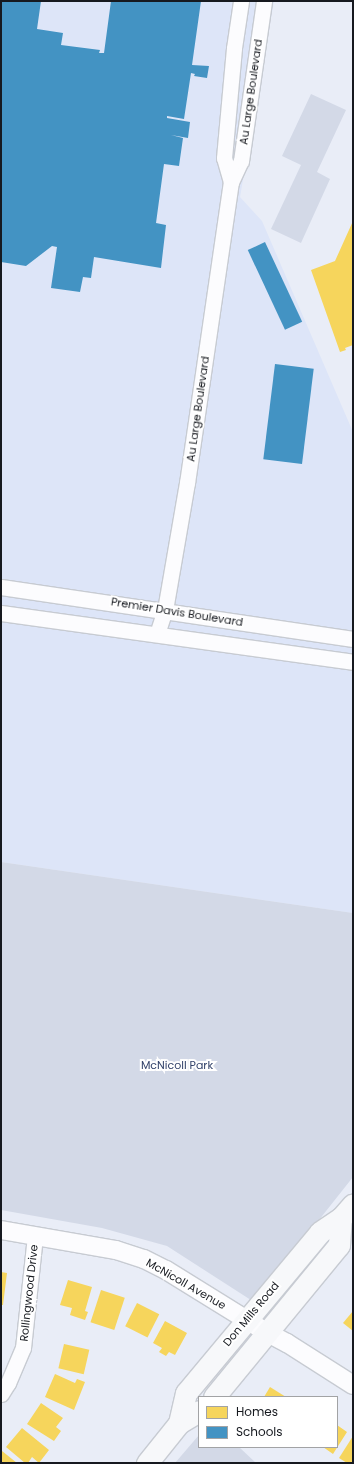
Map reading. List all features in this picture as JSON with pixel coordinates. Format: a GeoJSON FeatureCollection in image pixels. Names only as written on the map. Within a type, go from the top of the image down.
{"type":"FeatureCollection","features":[{"type":"Feature","properties":{"kind":"main road","name":"Don Mills Road"},"geometry":{"type":"LineString","coordinates":[[179,1423],[186,1393],[320,1232],[347,1211]]}},
{"type":"Feature","properties":{"kind":"main road","name":"Don Mills Road"},"geometry":{"type":"LineString","coordinates":[[215,1396],[339,1245],[347,1211]]}},
{"type":"Feature","properties":{"kind":"main road","name":"Don Mills Road"},"geometry":{"type":"LineString","coordinates":[[147,1463],[179,1423],[198,1412]]}},
{"type":"Feature","properties":{"kind":"street","name":"Au Large Boulevard"},"geometry":{"type":"LineString","coordinates":[[231,182],[224,158],[234,48],[242,1]]}},
{"type":"Feature","properties":{"kind":"street","name":"Au Large Boulevard"},"geometry":{"type":"LineString","coordinates":[[156,634],[165,610],[189,471],[231,182],[241,161],[264,1]]}},
{"type":"Feature","properties":{"kind":"street","name":"Premier Davis Boulevard"},"geometry":{"type":"LineString","coordinates":[[1,587],[165,610],[353,639]]}},
{"type":"Feature","properties":{"kind":"street"},"geometry":{"type":"LineString","coordinates":[[1,613],[353,662]]}},
{"type":"Feature","properties":{"kind":"street","name":"McNicoll Avenue"},"geometry":{"type":"LineString","coordinates":[[1,1230],[116,1250],[144,1259],[166,1270],[266,1332],[287,1343],[353,1385]]}},
{"type":"Feature","properties":{"kind":"street","name":"Rollingwood Drive"},"geometry":{"type":"LineString","coordinates":[[1,1394],[8,1383],[23,1348],[35,1235]]}},
{"type":"Feature","properties":{"kind":"shaded area"},"geometry":{"type":"Polygon","coordinates":[[[1,1],[274,1],[240,197],[262,221],[353,432],[353,913],[1,862],[1,1]]]}},
{"type":"Feature","properties":{"kind":"green space"},"geometry":{"type":"Polygon","coordinates":[[[311,94],[346,110],[317,172],[330,179],[301,243],[271,229],[301,165],[282,156],[311,94]]]}},
{"type":"Feature","properties":{"kind":"green space","name":"McNicoll Park"},"geometry":{"type":"Polygon","coordinates":[[[1,862],[353,913],[353,1177],[254,1302],[167,1246],[102,1228],[1,1210],[1,862]]]}},
{"type":"Feature","properties":{"kind":"green space"},"geometry":{"type":"Polygon","coordinates":[[[198,1436],[198,1448],[240,1448],[256,1463],[175,1463],[198,1436]]]}},
{"type":"Feature","properties":{"kind":"building: Homes"},"geometry":{"type":"Polygon","coordinates":[[[353,221],[353,345],[340,352],[311,270],[335,261],[353,221]]]}},
{"type":"Feature","properties":{"kind":"building: Homes"},"geometry":{"type":"Polygon","coordinates":[[[1,1272],[7,1273],[3,1305],[1,1305],[1,1272]]]}},
{"type":"Feature","properties":{"kind":"building: Homes"},"geometry":{"type":"Polygon","coordinates":[[[68,1280],[92,1287],[85,1311],[88,1312],[85,1320],[70,1315],[72,1308],[60,1305],[68,1280]]]}},
{"type":"Feature","properties":{"kind":"building: Homes"},"geometry":{"type":"Polygon","coordinates":[[[101,1290],[125,1298],[114,1330],[90,1322],[101,1290]]]}},
{"type":"Feature","properties":{"kind":"building: Homes"},"geometry":{"type":"Polygon","coordinates":[[[137,1303],[159,1314],[147,1338],[125,1326],[137,1303]]]}},
{"type":"Feature","properties":{"kind":"building: Homes"},"geometry":{"type":"Polygon","coordinates":[[[353,1311],[353,1331],[343,1323],[353,1311]]]}},
{"type":"Feature","properties":{"kind":"building: Homes"},"geometry":{"type":"Polygon","coordinates":[[[165,1321],[187,1333],[175,1355],[169,1352],[166,1356],[159,1352],[162,1348],[153,1343],[165,1321]]]}},
{"type":"Feature","properties":{"kind":"building: Homes"},"geometry":{"type":"Polygon","coordinates":[[[64,1344],[89,1350],[84,1374],[58,1368],[64,1344]]]}},
{"type":"Feature","properties":{"kind":"building: Homes"},"geometry":{"type":"Polygon","coordinates":[[[55,1374],[75,1383],[77,1379],[85,1382],[74,1410],[45,1397],[55,1374]]]}},
{"type":"Feature","properties":{"kind":"building: Homes"},"geometry":{"type":"Polygon","coordinates":[[[270,1387],[284,1396],[265,1396],[270,1387]]]}},
{"type":"Feature","properties":{"kind":"building: Homes"},"geometry":{"type":"Polygon","coordinates":[[[41,1403],[63,1418],[56,1427],[61,1431],[54,1441],[27,1424],[41,1403]]]}},
{"type":"Feature","properties":{"kind":"building: Homes"},"geometry":{"type":"Polygon","coordinates":[[[338,1426],[347,1432],[338,1446],[338,1426]]]}},
{"type":"Feature","properties":{"kind":"building: Homes"},"geometry":{"type":"Polygon","coordinates":[[[22,1428],[49,1450],[39,1463],[32,1457],[28,1463],[25,1463],[6,1447],[22,1428]]]}},
{"type":"Feature","properties":{"kind":"building: Homes"},"geometry":{"type":"Polygon","coordinates":[[[353,1436],[353,1463],[347,1463],[339,1458],[353,1436]]]}},
{"type":"Feature","properties":{"kind":"building: Homes"},"geometry":{"type":"Polygon","coordinates":[[[324,1448],[337,1448],[333,1454],[324,1448]]]}},
{"type":"Feature","properties":{"kind":"building: Homes"},"geometry":{"type":"Polygon","coordinates":[[[2,1451],[17,1463],[1,1463],[2,1451]]]}},
{"type":"Feature","properties":{"kind":"building: Schools"},"geometry":{"type":"Polygon","coordinates":[[[1,1],[41,1],[37,29],[63,33],[61,45],[100,50],[99,53],[104,53],[111,1],[201,1],[192,65],[209,66],[207,78],[194,76],[195,74],[191,73],[184,119],[167,116],[167,118],[190,122],[188,138],[171,135],[183,138],[179,166],[164,164],[156,223],[166,225],[161,268],[94,257],[91,278],[83,277],[80,292],[51,288],[57,247],[52,246],[26,266],[1,262],[1,1]]]}},
{"type":"Feature","properties":{"kind":"building: Schools"},"geometry":{"type":"Polygon","coordinates":[[[265,242],[302,322],[285,330],[248,250],[265,242]]]}},
{"type":"Feature","properties":{"kind":"building: Schools"},"geometry":{"type":"Polygon","coordinates":[[[275,364],[314,369],[302,464],[263,459],[275,364]]]}}]}
